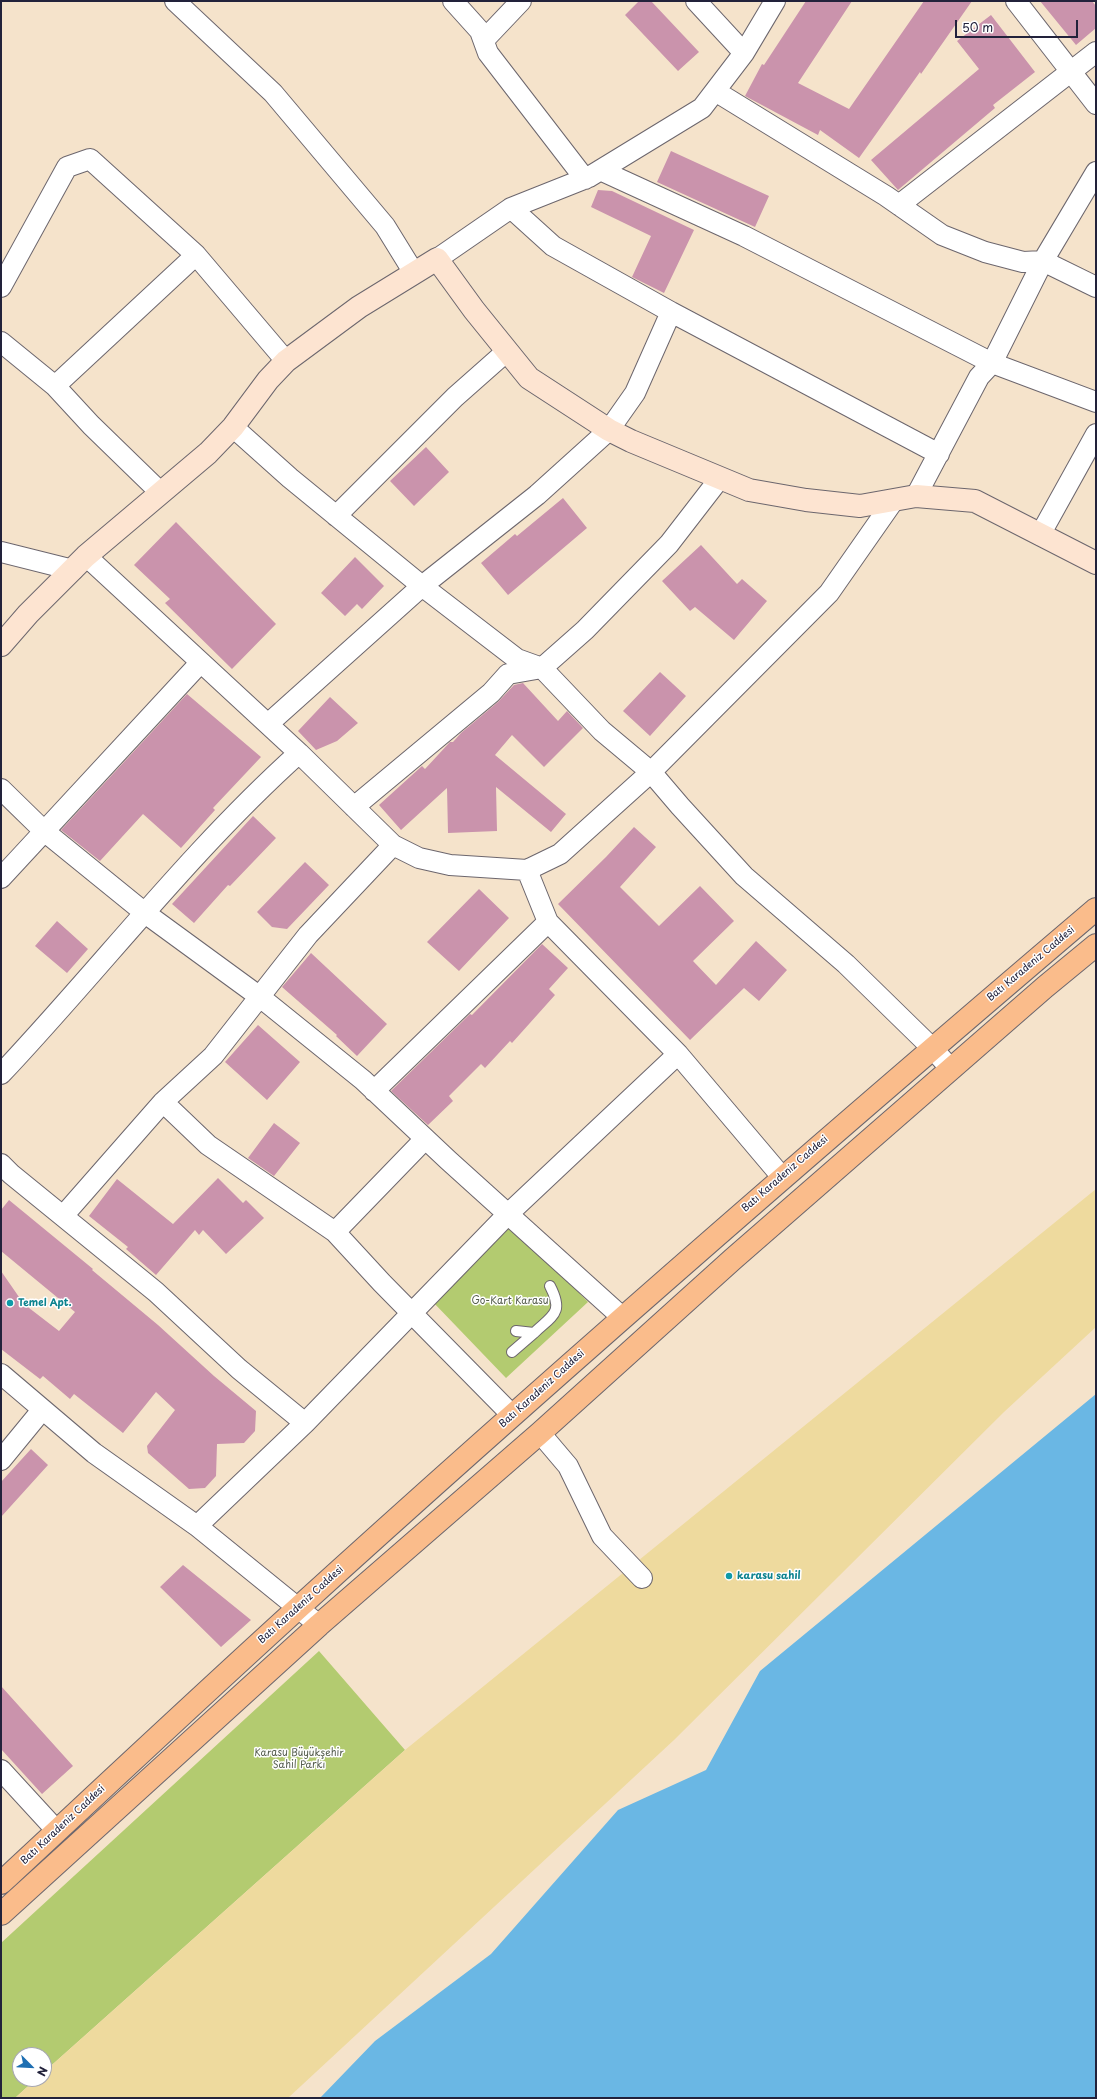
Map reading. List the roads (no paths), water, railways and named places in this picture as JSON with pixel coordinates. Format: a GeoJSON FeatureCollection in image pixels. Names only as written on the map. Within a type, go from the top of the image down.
{"type":"FeatureCollection","features":[{"type":"Feature","properties":{"kind":"main road","name":"Batı Karadeniz Caddesi"},"geometry":{"type":"LineString","coordinates":[[1,1882],[298,1608],[512,1415],[782,1177],[1096,909]]}},
{"type":"Feature","properties":{"kind":"main road"},"geometry":{"type":"LineString","coordinates":[[1,1914],[319,1626],[540,1433],[733,1259],[1096,945]]}},
{"type":"Feature","properties":{"kind":"street"},"geometry":{"type":"LineString","coordinates":[[175,1],[273,92],[385,226],[414,273]]}},
{"type":"Feature","properties":{"kind":"street"},"geometry":{"type":"LineString","coordinates":[[453,1],[480,32],[488,53],[593,174],[744,236],[992,363],[1096,402]]}},
{"type":"Feature","properties":{"kind":"street"},"geometry":{"type":"LineString","coordinates":[[484,40],[521,1]]}},
{"type":"Feature","properties":{"kind":"street"},"geometry":{"type":"LineString","coordinates":[[696,1],[744,53]]}},
{"type":"Feature","properties":{"kind":"street"},"geometry":{"type":"LineString","coordinates":[[1,645],[28,614],[79,563],[208,452],[233,427],[268,380],[286,361],[359,307],[414,273],[511,208],[593,174],[702,108],[744,53],[776,1]]}},
{"type":"Feature","properties":{"kind":"street"},"geometry":{"type":"LineString","coordinates":[[1016,1],[1096,104]]}},
{"type":"Feature","properties":{"kind":"street"},"geometry":{"type":"LineString","coordinates":[[899,205],[1096,52]]}},
{"type":"Feature","properties":{"kind":"street"},"geometry":{"type":"LineString","coordinates":[[715,91],[899,205],[942,235],[985,252],[1024,262],[1043,261],[1096,287]]}},
{"type":"Feature","properties":{"kind":"street"},"geometry":{"type":"LineString","coordinates":[[2,283],[66,167],[90,159],[196,255],[286,361]]}},
{"type":"Feature","properties":{"kind":"street"},"geometry":{"type":"LineString","coordinates":[[916,496],[979,377],[992,363],[1043,261],[1096,172]]}},
{"type":"Feature","properties":{"kind":"street"},"geometry":{"type":"LineString","coordinates":[[511,208],[553,246],[671,312],[939,454]]}},
{"type":"Feature","properties":{"kind":"street"},"geometry":{"type":"LineString","coordinates":[[55,386],[196,255]]}},
{"type":"Feature","properties":{"kind":"street"},"geometry":{"type":"LineString","coordinates":[[437,258],[474,310],[529,378],[609,430],[749,490],[806,500],[860,506],[916,496],[975,501],[1096,563]]}},
{"type":"Feature","properties":{"kind":"street"},"geometry":{"type":"LineString","coordinates":[[268,724],[422,586],[537,494],[609,430],[635,393],[671,312]]}},
{"type":"Feature","properties":{"kind":"street"},"geometry":{"type":"LineString","coordinates":[[1,342],[55,386],[91,425],[161,493]]}},
{"type":"Feature","properties":{"kind":"street"},"geometry":{"type":"LineString","coordinates":[[336,516],[455,397],[507,351]]}},
{"type":"Feature","properties":{"kind":"street"},"geometry":{"type":"LineString","coordinates":[[233,427],[290,478],[422,586],[517,659],[542,668],[602,731],[651,772],[744,876],[846,964],[932,1048],[951,1069]]}},
{"type":"Feature","properties":{"kind":"street"},"geometry":{"type":"LineString","coordinates":[[1040,535],[1096,434]]}},
{"type":"Feature","properties":{"kind":"street"},"geometry":{"type":"LineString","coordinates":[[354,807],[491,693],[508,674],[542,668],[585,630],[669,544],[720,478]]}},
{"type":"Feature","properties":{"kind":"street"},"geometry":{"type":"LineString","coordinates":[[1,552],[79,563],[200,663],[268,724],[393,845],[419,858],[450,865],[527,870],[560,854],[651,772],[829,592],[894,500]]}},
{"type":"Feature","properties":{"kind":"street"},"geometry":{"type":"LineString","coordinates":[[1,878],[200,663]]}},
{"type":"Feature","properties":{"kind":"street"},"geometry":{"type":"LineString","coordinates":[[1,1074],[214,836],[264,785],[299,753]]}},
{"type":"Feature","properties":{"kind":"street"},"geometry":{"type":"LineString","coordinates":[[1,789],[44,831],[145,913],[260,996],[374,1091],[623,1318]]}},
{"type":"Feature","properties":{"kind":"street"},"geometry":{"type":"LineString","coordinates":[[63,1216],[163,1102],[213,1056],[308,935],[393,845]]}},
{"type":"Feature","properties":{"kind":"street"},"geometry":{"type":"LineString","coordinates":[[527,870],[548,922],[678,1054],[782,1177]]}},
{"type":"Feature","properties":{"kind":"street"},"geometry":{"type":"LineString","coordinates":[[374,1091],[548,922]]}},
{"type":"Feature","properties":{"kind":"street"},"geometry":{"type":"LineString","coordinates":[[197,1526],[305,1423],[508,1214],[678,1054]]}},
{"type":"Feature","properties":{"kind":"street"},"geometry":{"type":"LineString","coordinates":[[163,1102],[208,1145],[335,1232],[411,1313],[512,1415]]}},
{"type":"Feature","properties":{"kind":"street"},"geometry":{"type":"LineString","coordinates":[[335,1232],[425,1139]]}},
{"type":"Feature","properties":{"kind":"street"},"geometry":{"type":"LineString","coordinates":[[4,1174],[63,1216],[156,1292],[239,1369],[305,1423]]}},
{"type":"Feature","properties":{"kind":"street"},"geometry":{"type":"LineString","coordinates":[[1,1374],[94,1453],[197,1526],[319,1626]]}},
{"type":"Feature","properties":{"kind":"street"},"geometry":{"type":"LineString","coordinates":[[1,1460],[42,1410]]}},
{"type":"Feature","properties":{"kind":"street"},"geometry":{"type":"LineString","coordinates":[[540,1433],[568,1466],[602,1536],[642,1578]]}},
{"type":"Feature","properties":{"kind":"street"},"geometry":{"type":"LineString","coordinates":[[1,1770],[57,1831]]}},
{"type":"Feature","properties":{"kind":"lane"},"geometry":{"type":"LineString","coordinates":[[512,1352],[555,1313],[557,1300],[550,1286]]}},
{"type":"Feature","properties":{"kind":"lane"},"geometry":{"type":"LineString","coordinates":[[516,1330],[534,1333]]}},
{"type":"Feature","properties":{"kind":"water"},"geometry":{"type":"Polygon","coordinates":[[[1096,1394],[1096,2098],[320,2098],[375,2041],[491,1954],[618,1810],[706,1770],[760,1671],[1096,1394]]]}},
{"type":"Feature","properties":{"kind":"place","name":"Temel Apt."},"geometry":{"type":"Point","coordinates":[10,1303]}},
{"type":"Feature","properties":{"kind":"place","name":"karasu sahil"},"geometry":{"type":"Point","coordinates":[729,1576]}},
{"type":"Feature","properties":{"kind":"park label","name":"Go-Kart Karasu"},"geometry":{"type":"Point","coordinates":[510,1301]}},
{"type":"Feature","properties":{"kind":"park label","name":"Karasu Büyükşehir Sahil Parkı"},"geometry":{"type":"Point","coordinates":[299,1758]}}]}
